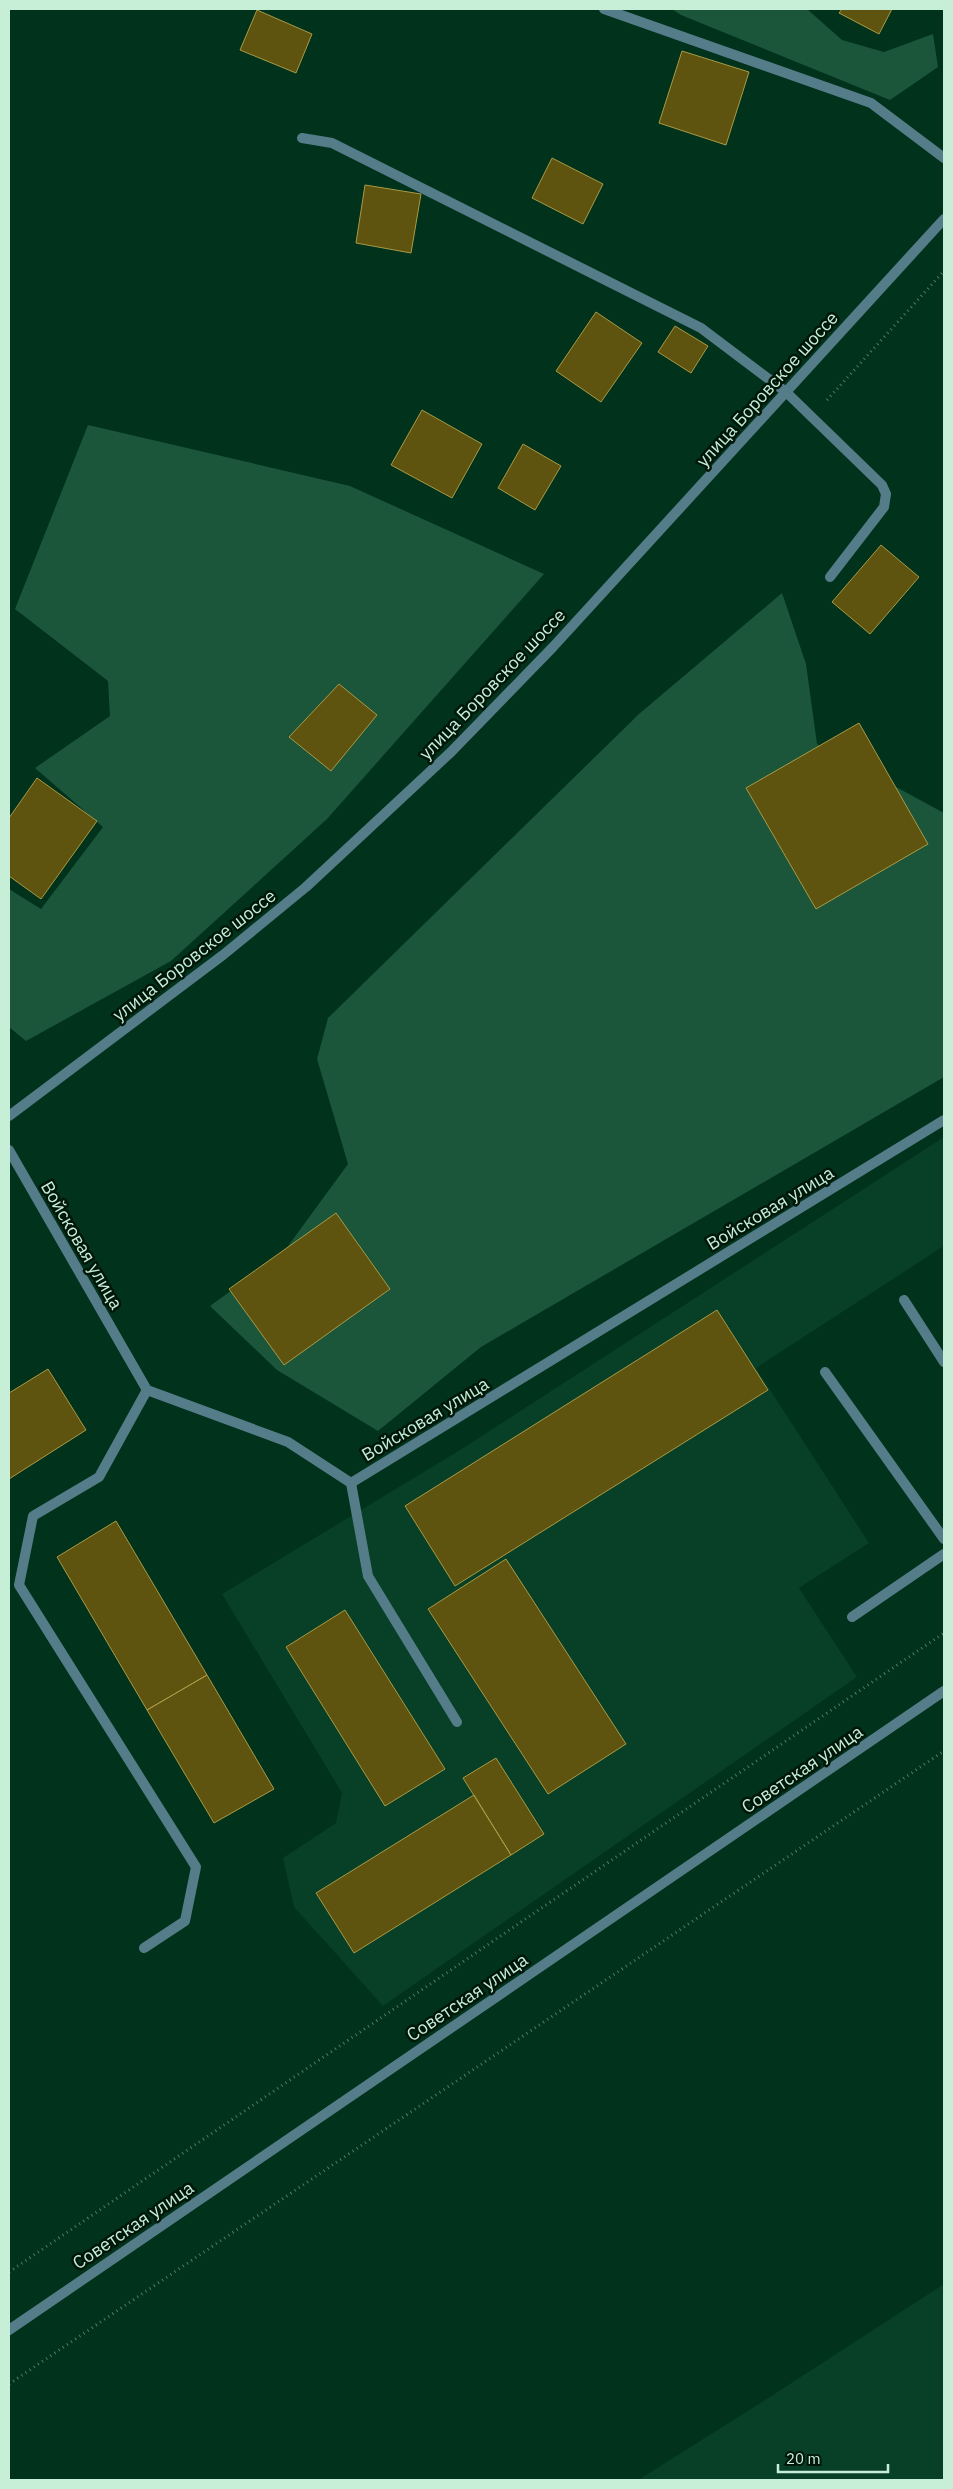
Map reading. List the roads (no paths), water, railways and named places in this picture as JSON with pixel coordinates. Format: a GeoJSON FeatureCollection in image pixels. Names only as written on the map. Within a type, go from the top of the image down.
{"type":"FeatureCollection","features":[{"type":"Feature","properties":{"kind":"street"},"geometry":{"type":"LineString","coordinates":[[604,9],[870,103],[944,158]]}},
{"type":"Feature","properties":{"kind":"street"},"geometry":{"type":"LineString","coordinates":[[302,138],[332,143],[701,328],[786,392],[882,485],[886,494],[884,507],[830,576]]}},
{"type":"Feature","properties":{"kind":"street","name":"улица Боровское шоссе"},"geometry":{"type":"LineString","coordinates":[[9,1116],[185,984],[298,893],[451,752],[553,646],[944,219]]}},
{"type":"Feature","properties":{"kind":"street","name":"Войсковая улица"},"geometry":{"type":"LineString","coordinates":[[9,1150],[147,1390],[288,1442],[350,1484],[944,1120]]}},
{"type":"Feature","properties":{"kind":"street"},"geometry":{"type":"LineString","coordinates":[[904,1300],[944,1362]]}},
{"type":"Feature","properties":{"kind":"street"},"geometry":{"type":"LineString","coordinates":[[825,1372],[944,1539]]}},
{"type":"Feature","properties":{"kind":"street"},"geometry":{"type":"LineString","coordinates":[[144,1948],[185,1921],[196,1867],[19,1585],[33,1516],[99,1477],[147,1390]]}},
{"type":"Feature","properties":{"kind":"street"},"geometry":{"type":"LineString","coordinates":[[350,1484],[368,1576],[456,1722]]}},
{"type":"Feature","properties":{"kind":"street"},"geometry":{"type":"LineString","coordinates":[[852,1617],[944,1554]]}},
{"type":"Feature","properties":{"kind":"street","name":"Советская улица"},"geometry":{"type":"LineString","coordinates":[[9,2330],[944,1691]]}}]}
